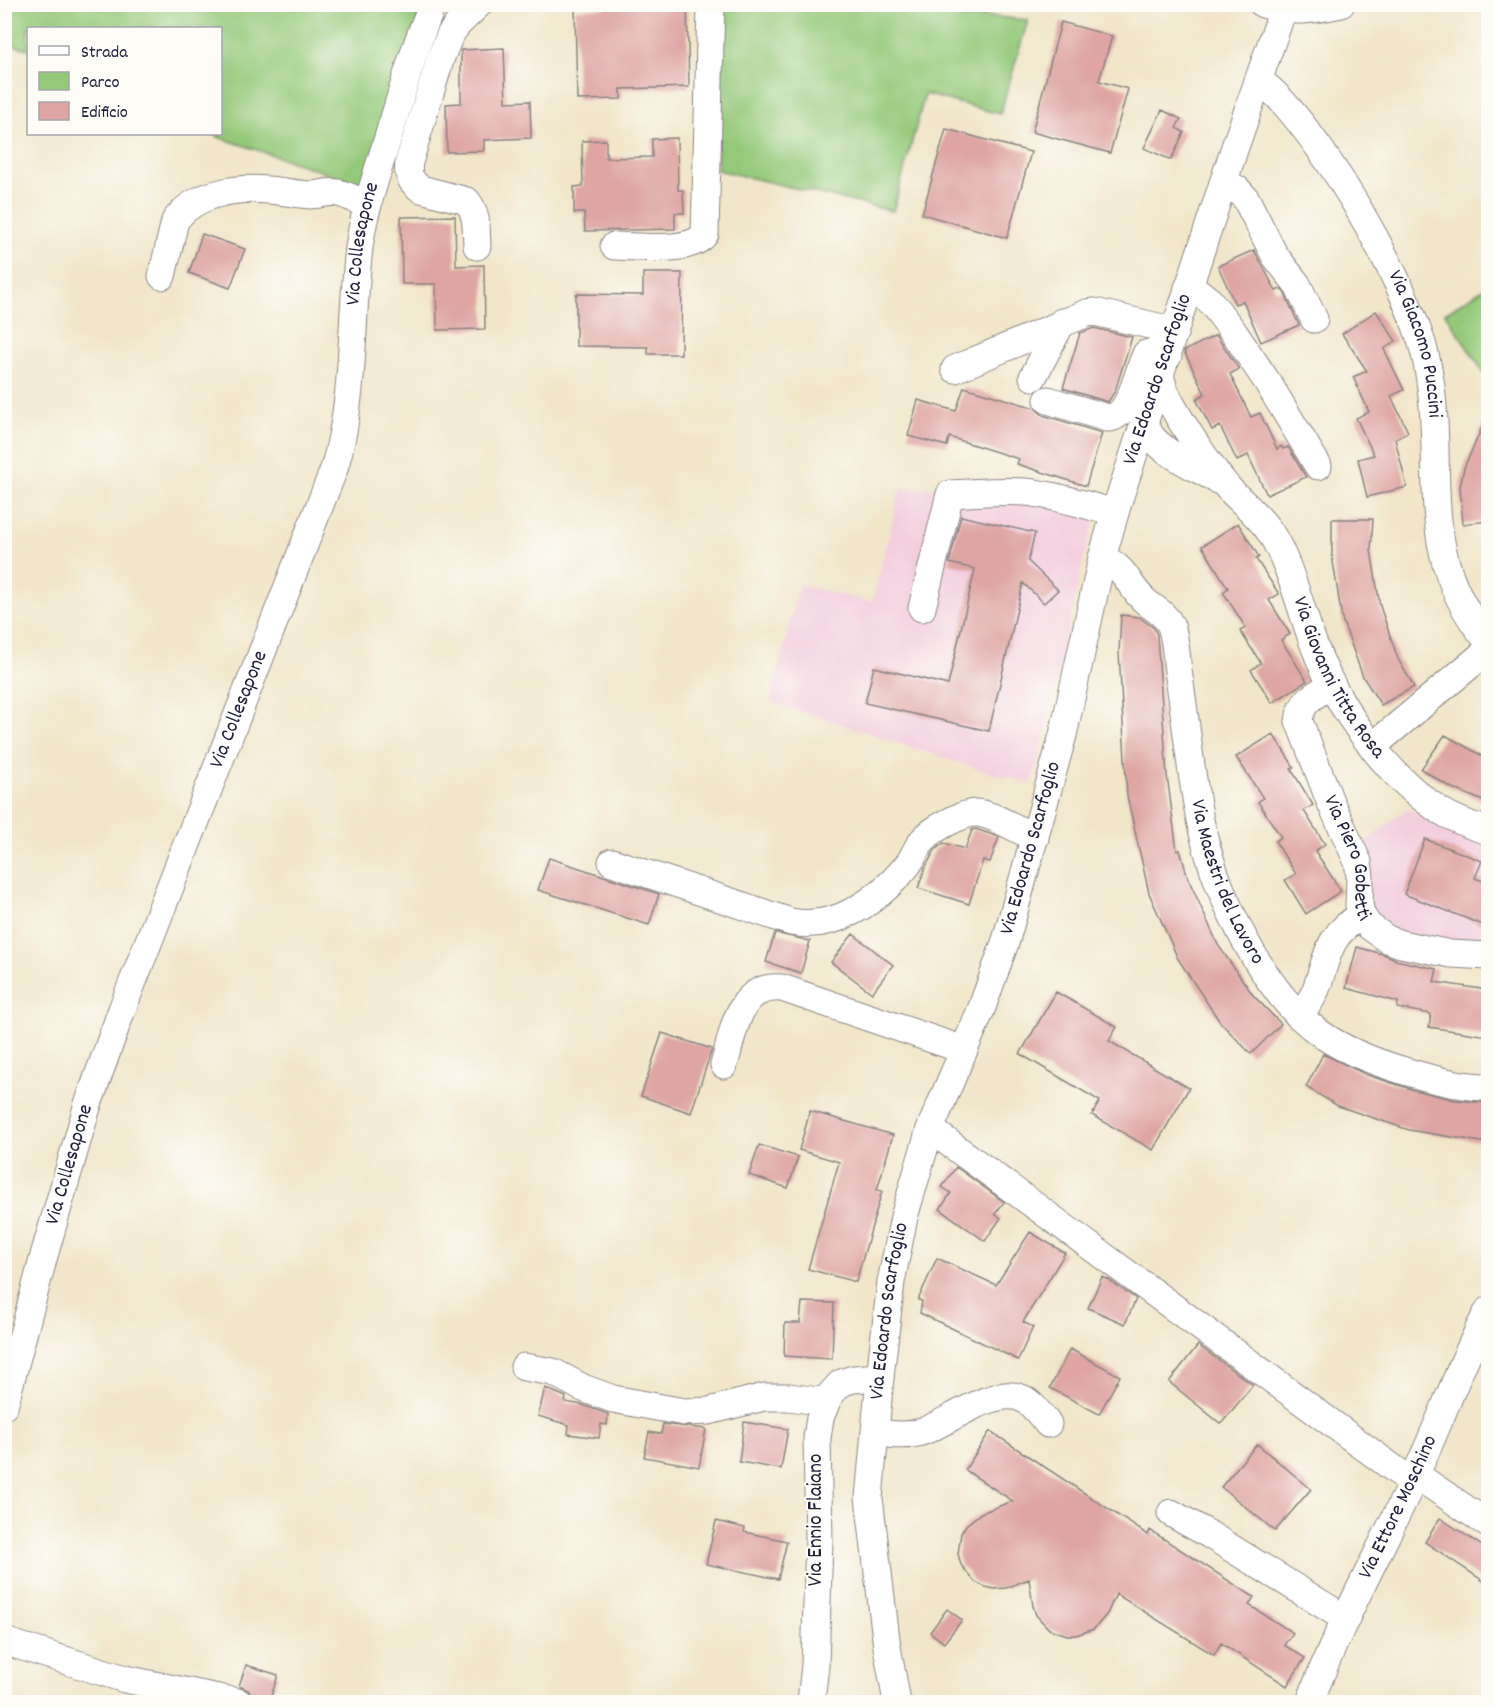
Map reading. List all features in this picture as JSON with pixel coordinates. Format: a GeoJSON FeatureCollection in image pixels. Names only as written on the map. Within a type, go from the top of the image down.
{"type":"FeatureCollection","features":[{"type":"Feature","properties":{"kind":"street","name":"Via Collesapone"},"geometry":{"type":"LineString","coordinates":[[4,1406],[87,1107],[130,990],[334,469],[341,446],[350,392],[359,247],[368,205],[412,60],[434,4]]}},
{"type":"Feature","properties":{"kind":"street"},"geometry":{"type":"LineString","coordinates":[[477,246],[475,220],[467,201],[421,189],[414,185],[408,171],[408,162],[441,57],[453,29],[479,4]]}},
{"type":"Feature","properties":{"kind":"street"},"geometry":{"type":"LineString","coordinates":[[614,246],[684,246],[698,241],[705,234],[711,4]]}},
{"type":"Feature","properties":{"kind":"street"},"geometry":{"type":"LineString","coordinates":[[1277,6],[1307,11],[1341,4]]}},
{"type":"Feature","properties":{"kind":"street","name":"Via Edoardo Scarfoglio"},"geometry":{"type":"LineString","coordinates":[[897,1702],[887,1647],[870,1516],[869,1482],[891,1282],[900,1238],[930,1129],[981,1010],[1006,940],[1063,735],[1102,558],[1115,513],[1258,81],[1277,6]]}},
{"type":"Feature","properties":{"kind":"street","name":"Via Giacomo Puccini"},"geometry":{"type":"LineString","coordinates":[[1258,81],[1274,93],[1295,117],[1344,184],[1372,230],[1415,323],[1425,352],[1433,404],[1439,538],[1459,599],[1488,641]]}},
{"type":"Feature","properties":{"kind":"street"},"geometry":{"type":"LineString","coordinates":[[1223,183],[1237,189],[1245,199],[1275,256],[1297,284],[1314,319]]}},
{"type":"Feature","properties":{"kind":"street"},"geometry":{"type":"LineString","coordinates":[[162,276],[175,221],[193,204],[209,197],[254,189],[309,195],[331,192],[368,205]]}},
{"type":"Feature","properties":{"kind":"street"},"geometry":{"type":"LineString","coordinates":[[1188,288],[1200,293],[1210,301],[1233,331],[1268,383],[1318,466]]}},
{"type":"Feature","properties":{"kind":"street"},"geometry":{"type":"LineString","coordinates":[[955,369],[1062,322],[1095,312],[1168,355]]}},
{"type":"Feature","properties":{"kind":"street"},"geometry":{"type":"LineString","coordinates":[[1033,377],[1062,322]]}},
{"type":"Feature","properties":{"kind":"street"},"geometry":{"type":"LineString","coordinates":[[1048,400],[1107,418],[1115,417],[1124,410],[1146,354],[1154,352],[1168,355]]}},
{"type":"Feature","properties":{"kind":"street","name":"Via Giovanni Titta Rosa"},"geometry":{"type":"LineString","coordinates":[[1168,355],[1166,395],[1228,487],[1263,523],[1275,541],[1316,651],[1332,686],[1348,712],[1373,746],[1412,789],[1440,811],[1488,831]]}},
{"type":"Feature","properties":{"kind":"street","name":"Via Giovanni Titta Rosa"},"geometry":{"type":"LineString","coordinates":[[1184,424],[1166,409],[1159,407],[1147,416],[1151,438],[1166,450],[1228,487]]}},
{"type":"Feature","properties":{"kind":"street"},"geometry":{"type":"LineString","coordinates":[[1134,453],[1147,446],[1166,450]]}},
{"type":"Feature","properties":{"kind":"street"},"geometry":{"type":"LineString","coordinates":[[922,608],[950,494],[1026,492],[1115,513]]}},
{"type":"Feature","properties":{"kind":"street","name":"Via Maestri del Lavoro"},"geometry":{"type":"LineString","coordinates":[[1102,558],[1119,567],[1144,600],[1162,613],[1171,626],[1196,798],[1208,850],[1223,893],[1246,941],[1268,977],[1298,1015],[1326,1038],[1381,1064],[1426,1078],[1474,1087],[1488,1087]]}},
{"type":"Feature","properties":{"kind":"street"},"geometry":{"type":"LineString","coordinates":[[1373,746],[1488,650]]}},
{"type":"Feature","properties":{"kind":"street","name":"Via Piero Gobetti"},"geometry":{"type":"LineString","coordinates":[[1332,686],[1306,702],[1300,712],[1299,722],[1330,801],[1358,862],[1360,876],[1358,898],[1362,916],[1373,930],[1393,942],[1451,954],[1488,956]]}},
{"type":"Feature","properties":{"kind":"street"},"geometry":{"type":"LineString","coordinates":[[612,862],[791,922],[817,924],[843,917],[873,897],[898,876],[923,839],[960,816],[978,813],[1035,838]]}},
{"type":"Feature","properties":{"kind":"street"},"geometry":{"type":"LineString","coordinates":[[1298,1015],[1311,1003],[1335,937],[1347,924],[1362,916]]}},
{"type":"Feature","properties":{"kind":"street"},"geometry":{"type":"LineString","coordinates":[[724,1065],[745,1003],[758,991],[774,987],[964,1050]]}},
{"type":"Feature","properties":{"kind":"street"},"geometry":{"type":"LineString","coordinates":[[930,1129],[1414,1479],[1488,1524]]}},
{"type":"Feature","properties":{"kind":"street","name":"Via Ettore Moschino"},"geometry":{"type":"LineString","coordinates":[[1310,1702],[1320,1674],[1414,1479],[1456,1377],[1488,1311]]}},
{"type":"Feature","properties":{"kind":"street"},"geometry":{"type":"LineString","coordinates":[[524,1367],[553,1372],[583,1388],[613,1399],[684,1413],[709,1412],[764,1397],[789,1397],[826,1402]]}},
{"type":"Feature","properties":{"kind":"street","name":"Via Ennio Flaiano"},"geometry":{"type":"LineString","coordinates":[[811,1702],[819,1540],[818,1438],[820,1418],[832,1391],[846,1380],[880,1377]]}},
{"type":"Feature","properties":{"kind":"street"},"geometry":{"type":"LineString","coordinates":[[875,1432],[899,1435],[917,1433],[966,1409],[1009,1396],[1024,1399],[1048,1424]]}},
{"type":"Feature","properties":{"kind":"street"},"geometry":{"type":"LineString","coordinates":[[1171,1513],[1346,1619]]}},
{"type":"Feature","properties":{"kind":"street"},"geometry":{"type":"LineString","coordinates":[[4,1641],[125,1678],[238,1702]]}},
{"type":"Feature","properties":{"kind":"shaded area"},"geometry":{"type":"Polygon","coordinates":[[[1047,481],[1101,496],[1082,566],[1047,726],[1032,783],[993,774],[770,701],[799,585],[872,602],[900,489],[1047,481]]]}},
{"type":"Feature","properties":{"kind":"shaded area"},"geometry":{"type":"Polygon","coordinates":[[[1407,808],[1434,825],[1488,848],[1488,945],[1398,932],[1372,916],[1363,844],[1407,808]]]}},
{"type":"Feature","properties":{"kind":"green space"},"geometry":{"type":"Polygon","coordinates":[[[5,5],[422,5],[365,186],[215,135],[222,135],[222,27],[27,27],[27,49],[5,43],[5,5]]]}},
{"type":"Feature","properties":{"kind":"green space"},"geometry":{"type":"Polygon","coordinates":[[[722,5],[862,5],[1028,20],[1000,114],[925,94],[893,211],[717,170],[722,5]]]}},
{"type":"Feature","properties":{"kind":"green space"},"geometry":{"type":"Polygon","coordinates":[[[1486,287],[1488,291],[1487,378],[1445,313],[1486,287]]]}},
{"type":"Feature","properties":{"kind":"building"},"geometry":{"type":"Polygon","coordinates":[[[627,4],[687,4],[689,87],[621,89],[621,99],[577,100],[575,9],[627,7],[627,4]]]}},
{"type":"Feature","properties":{"kind":"building"},"geometry":{"type":"Polygon","coordinates":[[[1061,22],[1112,36],[1099,81],[1128,89],[1110,153],[1032,132],[1061,22]]]}},
{"type":"Feature","properties":{"kind":"building"},"geometry":{"type":"Polygon","coordinates":[[[504,48],[506,102],[530,101],[531,138],[484,140],[484,151],[447,152],[446,104],[461,103],[461,50],[504,48]]]}},
{"type":"Feature","properties":{"kind":"building"},"geometry":{"type":"Polygon","coordinates":[[[1162,110],[1181,119],[1176,128],[1184,132],[1171,160],[1144,148],[1162,110]]]}},
{"type":"Feature","properties":{"kind":"building"},"geometry":{"type":"Polygon","coordinates":[[[946,129],[1031,152],[1007,238],[922,214],[946,129]]]}},
{"type":"Feature","properties":{"kind":"building"},"geometry":{"type":"Polygon","coordinates":[[[677,138],[678,190],[683,190],[684,213],[675,213],[675,229],[585,231],[584,213],[574,213],[574,187],[583,186],[582,141],[606,140],[606,158],[652,157],[652,139],[677,138]]]}},
{"type":"Feature","properties":{"kind":"building"},"geometry":{"type":"Polygon","coordinates":[[[455,216],[456,266],[484,265],[485,329],[437,330],[436,284],[402,284],[401,217],[455,216]]]}},
{"type":"Feature","properties":{"kind":"building"},"geometry":{"type":"Polygon","coordinates":[[[202,234],[245,249],[230,288],[189,273],[202,234]]]}},
{"type":"Feature","properties":{"kind":"building"},"geometry":{"type":"Polygon","coordinates":[[[1254,250],[1276,291],[1281,289],[1284,292],[1299,325],[1261,342],[1243,301],[1235,304],[1218,266],[1254,250]]]}},
{"type":"Feature","properties":{"kind":"building"},"geometry":{"type":"Polygon","coordinates":[[[643,273],[682,273],[681,354],[648,354],[648,347],[576,346],[576,294],[643,295],[643,273]]]}},
{"type":"Feature","properties":{"kind":"building"},"geometry":{"type":"Polygon","coordinates":[[[1376,311],[1396,341],[1384,349],[1404,390],[1391,396],[1408,432],[1395,439],[1407,487],[1367,497],[1358,459],[1374,455],[1356,418],[1369,412],[1353,377],[1367,371],[1342,334],[1376,311]]]}},
{"type":"Feature","properties":{"kind":"building"},"geometry":{"type":"Polygon","coordinates":[[[1094,328],[1132,337],[1115,391],[1108,402],[1063,388],[1080,333],[1094,328]]]}},
{"type":"Feature","properties":{"kind":"building"},"geometry":{"type":"Polygon","coordinates":[[[1216,335],[1239,369],[1230,374],[1251,417],[1260,413],[1277,449],[1281,446],[1283,449],[1288,447],[1306,477],[1267,495],[1248,455],[1237,461],[1220,426],[1212,430],[1196,399],[1205,394],[1184,351],[1216,335]]]}},
{"type":"Feature","properties":{"kind":"building"},"geometry":{"type":"Polygon","coordinates":[[[964,387],[1035,408],[1043,415],[1102,433],[1086,486],[1017,464],[1019,459],[949,437],[947,446],[908,436],[918,400],[956,411],[964,387]]]}},
{"type":"Feature","properties":{"kind":"building"},"geometry":{"type":"Polygon","coordinates":[[[1488,414],[1488,521],[1463,524],[1460,487],[1464,468],[1488,414]]]}},
{"type":"Feature","properties":{"kind":"building"},"geometry":{"type":"Polygon","coordinates":[[[961,516],[1035,533],[1028,561],[1058,590],[1044,603],[1023,583],[989,731],[865,703],[874,667],[948,685],[975,569],[949,563],[961,516]]]}},
{"type":"Feature","properties":{"kind":"building"},"geometry":{"type":"Polygon","coordinates":[[[1332,519],[1373,519],[1371,550],[1380,606],[1398,659],[1414,687],[1381,705],[1363,677],[1342,619],[1332,555],[1332,519]]]}},
{"type":"Feature","properties":{"kind":"building"},"geometry":{"type":"Polygon","coordinates":[[[1238,523],[1259,557],[1256,559],[1279,594],[1269,600],[1290,634],[1281,640],[1307,681],[1272,703],[1251,670],[1261,663],[1240,631],[1246,628],[1223,592],[1228,588],[1202,546],[1238,523]]]}},
{"type":"Feature","properties":{"kind":"building"},"geometry":{"type":"Polygon","coordinates":[[[1121,615],[1139,617],[1154,628],[1157,635],[1167,775],[1177,851],[1180,850],[1188,878],[1218,945],[1253,995],[1281,1024],[1251,1054],[1220,1022],[1178,959],[1149,893],[1127,796],[1119,652],[1121,615]]]}},
{"type":"Feature","properties":{"kind":"building"},"geometry":{"type":"Polygon","coordinates":[[[1273,734],[1294,767],[1291,769],[1313,805],[1304,811],[1325,844],[1315,851],[1341,891],[1306,914],[1285,880],[1296,874],[1275,841],[1281,837],[1258,802],[1263,798],[1236,757],[1273,734]]]}},
{"type":"Feature","properties":{"kind":"building"},"geometry":{"type":"Polygon","coordinates":[[[1445,735],[1488,759],[1488,803],[1450,787],[1421,769],[1445,735]]]}},
{"type":"Feature","properties":{"kind":"building"},"geometry":{"type":"Polygon","coordinates":[[[976,829],[999,837],[990,862],[983,860],[969,904],[918,888],[935,850],[944,843],[965,849],[972,830],[976,829]]]}},
{"type":"Feature","properties":{"kind":"building"},"geometry":{"type":"Polygon","coordinates":[[[1425,839],[1482,861],[1475,878],[1488,883],[1488,927],[1404,894],[1425,839]]]}},
{"type":"Feature","properties":{"kind":"building"},"geometry":{"type":"Polygon","coordinates":[[[549,858],[659,894],[649,925],[538,890],[549,858]]]}},
{"type":"Feature","properties":{"kind":"building"},"geometry":{"type":"Polygon","coordinates":[[[775,933],[810,941],[801,973],[766,962],[775,933]]]}},
{"type":"Feature","properties":{"kind":"building"},"geometry":{"type":"Polygon","coordinates":[[[853,934],[893,965],[872,993],[831,962],[853,934]]]}},
{"type":"Feature","properties":{"kind":"building"},"geometry":{"type":"Polygon","coordinates":[[[1357,947],[1386,955],[1395,960],[1437,969],[1434,982],[1488,990],[1488,1036],[1429,1027],[1431,1014],[1397,1008],[1398,1002],[1346,988],[1357,947]]]}},
{"type":"Feature","properties":{"kind":"building"},"geometry":{"type":"Polygon","coordinates":[[[1056,992],[1117,1027],[1109,1041],[1189,1088],[1153,1150],[1092,1115],[1100,1101],[1020,1054],[1056,992]]]}},
{"type":"Feature","properties":{"kind":"building"},"geometry":{"type":"Polygon","coordinates":[[[662,1033],[712,1049],[691,1113],[641,1096],[662,1033]]]}},
{"type":"Feature","properties":{"kind":"building"},"geometry":{"type":"Polygon","coordinates":[[[1323,1054],[1367,1075],[1414,1090],[1455,1100],[1488,1103],[1488,1143],[1409,1130],[1338,1106],[1306,1087],[1323,1054]]]}},
{"type":"Feature","properties":{"kind":"building"},"geometry":{"type":"Polygon","coordinates":[[[810,1111],[893,1135],[877,1190],[882,1191],[856,1282],[808,1269],[839,1162],[799,1150],[810,1111]]]}},
{"type":"Feature","properties":{"kind":"building"},"geometry":{"type":"Polygon","coordinates":[[[759,1145],[798,1157],[788,1188],[749,1175],[759,1145]]]}},
{"type":"Feature","properties":{"kind":"building"},"geometry":{"type":"Polygon","coordinates":[[[956,1167],[1004,1202],[995,1214],[1001,1218],[985,1241],[940,1209],[951,1193],[942,1187],[956,1167]]]}},
{"type":"Feature","properties":{"kind":"building"},"geometry":{"type":"Polygon","coordinates":[[[1030,1232],[1065,1253],[1023,1322],[1033,1327],[1018,1360],[920,1313],[922,1301],[918,1300],[937,1258],[996,1285],[1030,1232]]]}},
{"type":"Feature","properties":{"kind":"building"},"geometry":{"type":"Polygon","coordinates":[[[1102,1277],[1136,1299],[1125,1324],[1088,1308],[1102,1277]]]}},
{"type":"Feature","properties":{"kind":"building"},"geometry":{"type":"Polygon","coordinates":[[[802,1302],[834,1303],[832,1359],[784,1356],[785,1323],[800,1323],[802,1302]]]}},
{"type":"Feature","properties":{"kind":"building"},"geometry":{"type":"Polygon","coordinates":[[[1198,1345],[1253,1385],[1221,1424],[1169,1382],[1198,1345]]]}},
{"type":"Feature","properties":{"kind":"building"},"geometry":{"type":"Polygon","coordinates":[[[1070,1349],[1120,1376],[1099,1414],[1050,1388],[1070,1349]]]}},
{"type":"Feature","properties":{"kind":"building"},"geometry":{"type":"Polygon","coordinates":[[[545,1388],[566,1397],[565,1402],[583,1405],[608,1414],[607,1425],[601,1424],[599,1438],[568,1434],[569,1425],[538,1416],[545,1388]]]}},
{"type":"Feature","properties":{"kind":"building"},"geometry":{"type":"Polygon","coordinates":[[[744,1422],[788,1429],[781,1469],[739,1462],[744,1422]]]}},
{"type":"Feature","properties":{"kind":"building"},"geometry":{"type":"Polygon","coordinates":[[[663,1424],[706,1429],[699,1467],[644,1457],[649,1432],[661,1434],[663,1424]]]}},
{"type":"Feature","properties":{"kind":"building"},"geometry":{"type":"Polygon","coordinates":[[[990,1431],[1148,1535],[1150,1530],[1254,1597],[1249,1605],[1293,1633],[1284,1645],[1305,1658],[1287,1686],[1221,1643],[1214,1655],[1116,1594],[1107,1614],[1094,1629],[1076,1635],[1067,1635],[1049,1629],[1036,1615],[1029,1579],[1006,1588],[995,1589],[975,1582],[961,1565],[958,1554],[961,1533],[966,1525],[981,1513],[1013,1501],[965,1470],[990,1431]]]}},
{"type":"Feature","properties":{"kind":"building"},"geometry":{"type":"Polygon","coordinates":[[[1257,1444],[1311,1489],[1275,1531],[1221,1487],[1257,1444]]]}},
{"type":"Feature","properties":{"kind":"building"},"geometry":{"type":"Polygon","coordinates":[[[1440,1518],[1488,1550],[1488,1584],[1425,1542],[1440,1518]]]}},
{"type":"Feature","properties":{"kind":"building"},"geometry":{"type":"Polygon","coordinates":[[[716,1521],[745,1528],[744,1532],[787,1541],[778,1579],[706,1564],[716,1521]]]}},
{"type":"Feature","properties":{"kind":"building"},"geometry":{"type":"Polygon","coordinates":[[[947,1609],[962,1620],[944,1643],[930,1632],[947,1609]]]}},
{"type":"Feature","properties":{"kind":"building"},"geometry":{"type":"Polygon","coordinates":[[[246,1665],[278,1675],[269,1702],[253,1697],[248,1690],[239,1686],[246,1665]]]}}]}
